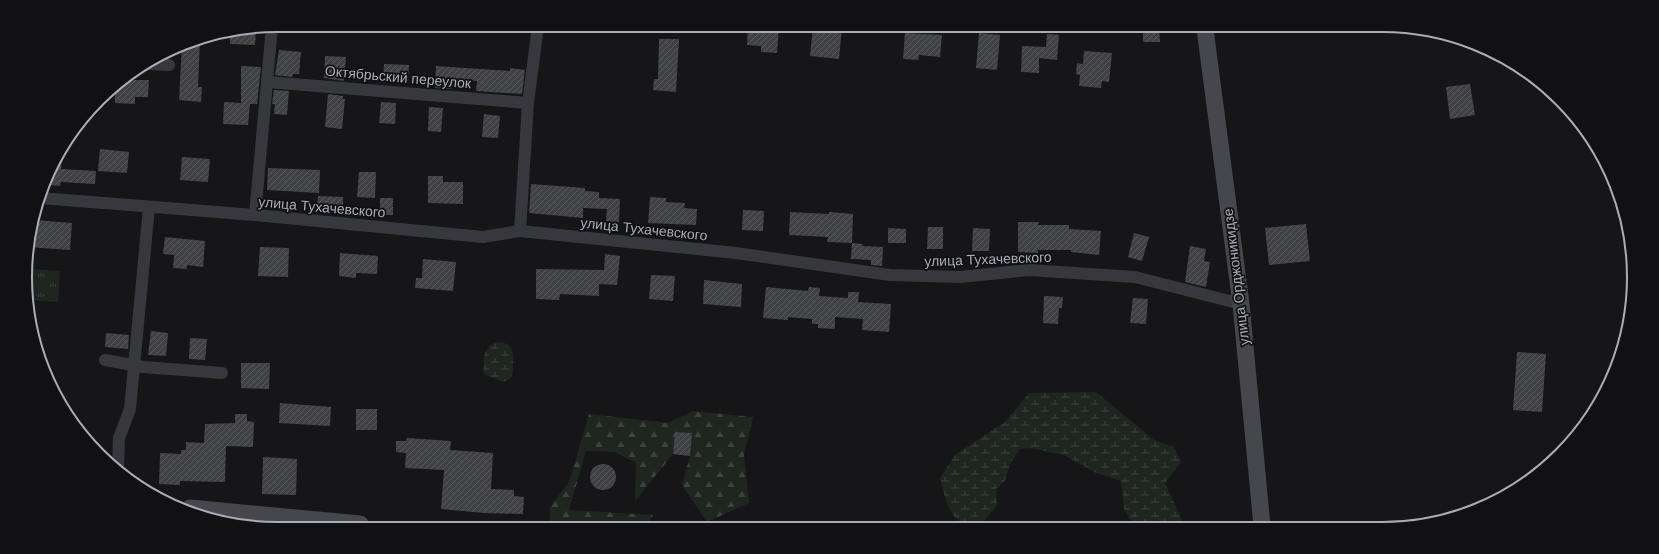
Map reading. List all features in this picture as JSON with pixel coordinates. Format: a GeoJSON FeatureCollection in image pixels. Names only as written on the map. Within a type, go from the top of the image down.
{"type":"FeatureCollection","features":[{"type":"Feature","properties":{"kind":"main road","name":"улица Орджоникидзе"},"geometry":{"type":"LineString","coordinates":[[1205,32],[1241,304],[1262,522]]}},
{"type":"Feature","properties":{"kind":"main road"},"geometry":{"type":"LineString","coordinates":[[197,509],[339,522]]}},
{"type":"Feature","properties":{"kind":"street"},"geometry":{"type":"LineString","coordinates":[[255,215],[271,32]]}},
{"type":"Feature","properties":{"kind":"street"},"geometry":{"type":"LineString","coordinates":[[520,231],[528,103],[537,32]]}},
{"type":"Feature","properties":{"kind":"street"},"geometry":{"type":"LineString","coordinates":[[155,64],[169,65]]}},
{"type":"Feature","properties":{"kind":"street","name":"Октябрьский переулок"},"geometry":{"type":"LineString","coordinates":[[267,82],[528,103]]}},
{"type":"Feature","properties":{"kind":"street","name":"улица Тухачевского"},"geometry":{"type":"LineString","coordinates":[[45,198],[255,215],[482,237],[520,231],[736,253],[890,275],[960,277],[1029,270],[1134,277],[1241,304]]}},
{"type":"Feature","properties":{"kind":"street"},"geometry":{"type":"LineString","coordinates":[[118,463],[119,438],[130,409],[149,207]]}},
{"type":"Feature","properties":{"kind":"street"},"geometry":{"type":"LineString","coordinates":[[106,360],[135,364],[143,367],[222,373]]}},
{"type":"Feature","properties":{"kind":"green space"},"geometry":{"type":"Polygon","coordinates":[[[32,269],[60,271],[58,302],[33,300],[32,269]]]}},
{"type":"Feature","properties":{"kind":"green space"},"geometry":{"type":"Polygon","coordinates":[[[498,342],[510,346],[513,352],[513,374],[509,379],[503,382],[484,374],[484,359],[486,350],[498,342]]]}},
{"type":"Feature","properties":{"kind":"green space"},"geometry":{"type":"Polygon","coordinates":[[[1096,392],[1154,440],[1174,447],[1181,462],[1165,483],[1183,522],[1132,522],[1124,509],[1121,481],[1094,472],[1064,455],[1030,448],[1020,449],[1010,464],[1005,481],[996,489],[997,506],[983,522],[961,522],[955,517],[947,504],[940,478],[955,455],[1005,422],[1029,393],[1096,392]]]}},
{"type":"Feature","properties":{"kind":"green space"},"geometry":{"type":"Polygon","coordinates":[[[693,411],[753,417],[744,455],[749,503],[707,522],[682,485],[690,456],[692,433],[676,432],[673,454],[635,501],[636,463],[615,452],[586,451],[569,510],[653,515],[649,522],[550,522],[550,507],[569,482],[589,414],[668,423],[693,411]]]}},
{"type":"Feature","properties":{"kind":"building"},"geometry":{"type":"Polygon","coordinates":[[[748,32],[779,32],[777,53],[761,52],[761,46],[747,45],[748,32]]]}},
{"type":"Feature","properties":{"kind":"building"},"geometry":{"type":"Polygon","coordinates":[[[812,32],[842,32],[839,59],[810,56],[812,32]]]}},
{"type":"Feature","properties":{"kind":"building"},"geometry":{"type":"Polygon","coordinates":[[[1143,32],[1159,32],[1160,42],[1143,42],[1143,32]]]}},
{"type":"Feature","properties":{"kind":"building"},"geometry":{"type":"Polygon","coordinates":[[[256,33],[255,45],[230,44],[230,37],[256,33]]]}},
{"type":"Feature","properties":{"kind":"building"},"geometry":{"type":"Polygon","coordinates":[[[905,33],[942,35],[940,57],[919,55],[918,60],[903,59],[905,33]]]}},
{"type":"Feature","properties":{"kind":"building"},"geometry":{"type":"Polygon","coordinates":[[[979,33],[1000,35],[997,70],[976,68],[979,33]]]}},
{"type":"Feature","properties":{"kind":"building"},"geometry":{"type":"Polygon","coordinates":[[[1047,34],[1059,35],[1057,60],[1039,58],[1039,73],[1021,72],[1022,46],[1046,47],[1047,34]]]}},
{"type":"Feature","properties":{"kind":"building"},"geometry":{"type":"Polygon","coordinates":[[[659,39],[679,39],[676,92],[653,90],[654,79],[658,79],[659,39]]]}},
{"type":"Feature","properties":{"kind":"building"},"geometry":{"type":"Polygon","coordinates":[[[200,44],[198,87],[202,87],[201,102],[179,100],[182,52],[200,44]]]}},
{"type":"Feature","properties":{"kind":"building"},"geometry":{"type":"Polygon","coordinates":[[[279,50],[301,52],[299,74],[293,74],[292,77],[275,75],[279,50]]]}},
{"type":"Feature","properties":{"kind":"building"},"geometry":{"type":"Polygon","coordinates":[[[1084,51],[1112,53],[1109,82],[1102,81],[1101,88],[1079,86],[1080,75],[1076,74],[1077,63],[1083,64],[1084,51]]]}},
{"type":"Feature","properties":{"kind":"building"},"geometry":{"type":"Polygon","coordinates":[[[325,56],[346,57],[344,81],[324,78],[325,56]]]}},
{"type":"Feature","properties":{"kind":"building"},"geometry":{"type":"Polygon","coordinates":[[[384,64],[409,65],[408,82],[383,80],[384,64]]]}},
{"type":"Feature","properties":{"kind":"building"},"geometry":{"type":"Polygon","coordinates":[[[241,66],[261,67],[257,104],[250,104],[248,125],[223,124],[224,102],[241,103],[241,66]]]}},
{"type":"Feature","properties":{"kind":"building"},"geometry":{"type":"Polygon","coordinates":[[[436,66],[510,71],[510,68],[525,70],[522,94],[476,91],[477,81],[451,79],[451,89],[435,88],[436,66]]]}},
{"type":"Feature","properties":{"kind":"building"},"geometry":{"type":"Polygon","coordinates":[[[132,80],[149,80],[148,97],[135,97],[135,104],[115,103],[115,93],[132,80]]]}},
{"type":"Feature","properties":{"kind":"building"},"geometry":{"type":"Polygon","coordinates":[[[1470,84],[1475,115],[1450,119],[1446,87],[1470,84]]]}},
{"type":"Feature","properties":{"kind":"building"},"geometry":{"type":"Polygon","coordinates":[[[274,90],[289,91],[287,115],[274,114],[275,104],[272,104],[274,90]]]}},
{"type":"Feature","properties":{"kind":"building"},"geometry":{"type":"Polygon","coordinates":[[[328,94],[343,96],[343,99],[345,99],[342,129],[325,127],[328,94]]]}},
{"type":"Feature","properties":{"kind":"building"},"geometry":{"type":"Polygon","coordinates":[[[381,102],[396,103],[395,124],[379,123],[381,102]]]}},
{"type":"Feature","properties":{"kind":"building"},"geometry":{"type":"Polygon","coordinates":[[[429,107],[443,108],[441,132],[428,131],[429,107]]]}},
{"type":"Feature","properties":{"kind":"building"},"geometry":{"type":"Polygon","coordinates":[[[484,114],[500,116],[498,138],[482,137],[484,114]]]}},
{"type":"Feature","properties":{"kind":"building"},"geometry":{"type":"Polygon","coordinates":[[[100,149],[129,152],[127,173],[98,171],[100,149]]]}},
{"type":"Feature","properties":{"kind":"building"},"geometry":{"type":"Polygon","coordinates":[[[182,157],[210,159],[208,182],[180,180],[182,157]]]}},
{"type":"Feature","properties":{"kind":"building"},"geometry":{"type":"Polygon","coordinates":[[[62,160],[61,169],[96,171],[95,184],[61,182],[60,186],[50,185],[62,160]]]}},
{"type":"Feature","properties":{"kind":"building"},"geometry":{"type":"Polygon","coordinates":[[[268,168],[320,170],[319,193],[267,190],[268,168]]]}},
{"type":"Feature","properties":{"kind":"building"},"geometry":{"type":"Polygon","coordinates":[[[359,172],[376,172],[375,198],[357,197],[359,172]]]}},
{"type":"Feature","properties":{"kind":"building"},"geometry":{"type":"Polygon","coordinates":[[[428,176],[443,176],[443,182],[463,182],[463,204],[428,203],[428,176]]]}},
{"type":"Feature","properties":{"kind":"building"},"geometry":{"type":"Polygon","coordinates":[[[531,184],[585,188],[585,191],[599,192],[599,198],[620,199],[619,222],[606,221],[607,209],[583,208],[583,218],[529,213],[531,184]]]}},
{"type":"Feature","properties":{"kind":"building"},"geometry":{"type":"Polygon","coordinates":[[[318,196],[343,197],[343,212],[317,211],[318,196]]]}},
{"type":"Feature","properties":{"kind":"building"},"geometry":{"type":"Polygon","coordinates":[[[650,197],[666,198],[666,202],[685,203],[684,208],[697,209],[696,225],[648,223],[650,197]]]}},
{"type":"Feature","properties":{"kind":"building"},"geometry":{"type":"Polygon","coordinates":[[[380,198],[393,198],[393,215],[380,215],[380,198]]]}},
{"type":"Feature","properties":{"kind":"building"},"geometry":{"type":"Polygon","coordinates":[[[743,210],[764,211],[763,231],[742,230],[743,210]]]}},
{"type":"Feature","properties":{"kind":"building"},"geometry":{"type":"Polygon","coordinates":[[[790,212],[829,214],[829,212],[853,214],[852,243],[827,242],[828,237],[789,235],[790,212]]]}},
{"type":"Feature","properties":{"kind":"building"},"geometry":{"type":"Polygon","coordinates":[[[39,220],[72,223],[70,250],[34,247],[39,220]]]}},
{"type":"Feature","properties":{"kind":"building"},"geometry":{"type":"Polygon","coordinates":[[[1018,222],[1039,222],[1038,225],[1069,225],[1069,229],[1101,231],[1099,255],[1071,252],[1071,250],[1038,250],[1038,253],[1018,252],[1018,222]]]}},
{"type":"Feature","properties":{"kind":"building"},"geometry":{"type":"Polygon","coordinates":[[[1306,224],[1310,261],[1269,265],[1265,228],[1306,224]]]}},
{"type":"Feature","properties":{"kind":"building"},"geometry":{"type":"Polygon","coordinates":[[[928,227],[943,227],[943,249],[927,249],[928,227]]]}},
{"type":"Feature","properties":{"kind":"building"},"geometry":{"type":"Polygon","coordinates":[[[888,228],[906,229],[906,243],[888,243],[888,228]]]}},
{"type":"Feature","properties":{"kind":"building"},"geometry":{"type":"Polygon","coordinates":[[[973,228],[990,229],[989,251],[972,251],[973,228]]]}},
{"type":"Feature","properties":{"kind":"building"},"geometry":{"type":"Polygon","coordinates":[[[1134,233],[1149,237],[1142,261],[1128,257],[1134,233]]]}},
{"type":"Feature","properties":{"kind":"building"},"geometry":{"type":"Polygon","coordinates":[[[165,237],[205,241],[203,267],[187,265],[187,269],[173,268],[174,255],[163,254],[165,237]]]}},
{"type":"Feature","properties":{"kind":"building"},"geometry":{"type":"Polygon","coordinates":[[[852,243],[863,244],[862,246],[883,247],[882,266],[871,265],[871,260],[851,259],[852,243]]]}},
{"type":"Feature","properties":{"kind":"building"},"geometry":{"type":"Polygon","coordinates":[[[1190,246],[1206,249],[1204,261],[1210,262],[1206,287],[1185,282],[1190,246]]]}},
{"type":"Feature","properties":{"kind":"building"},"geometry":{"type":"Polygon","coordinates":[[[260,247],[289,248],[288,277],[258,276],[260,247]]]}},
{"type":"Feature","properties":{"kind":"building"},"geometry":{"type":"Polygon","coordinates":[[[340,253],[378,256],[377,274],[356,273],[356,278],[339,276],[340,253]]]}},
{"type":"Feature","properties":{"kind":"building"},"geometry":{"type":"Polygon","coordinates":[[[605,254],[620,256],[617,285],[599,284],[599,296],[560,294],[559,300],[536,299],[536,269],[604,270],[605,254]]]}},
{"type":"Feature","properties":{"kind":"building"},"geometry":{"type":"Polygon","coordinates":[[[423,259],[456,262],[453,291],[415,288],[416,278],[422,278],[423,259]]]}},
{"type":"Feature","properties":{"kind":"building"},"geometry":{"type":"Polygon","coordinates":[[[651,275],[675,276],[673,301],[649,299],[651,275]]]}},
{"type":"Feature","properties":{"kind":"building"},"geometry":{"type":"Polygon","coordinates":[[[704,280],[742,284],[741,307],[703,304],[704,280]]]}},
{"type":"Feature","properties":{"kind":"building"},"geometry":{"type":"Polygon","coordinates":[[[766,287],[808,291],[809,287],[820,288],[819,296],[848,298],[848,292],[859,292],[858,302],[891,304],[889,332],[862,330],[863,319],[835,317],[835,329],[818,328],[818,324],[812,324],[812,319],[788,317],[788,320],[763,318],[766,287]]]}},
{"type":"Feature","properties":{"kind":"building"},"geometry":{"type":"Polygon","coordinates":[[[1044,296],[1063,297],[1062,308],[1059,308],[1058,324],[1043,323],[1044,296]]]}},
{"type":"Feature","properties":{"kind":"building"},"geometry":{"type":"Polygon","coordinates":[[[1133,298],[1148,299],[1146,324],[1130,323],[1133,298]]]}},
{"type":"Feature","properties":{"kind":"building"},"geometry":{"type":"Polygon","coordinates":[[[151,331],[168,333],[166,356],[148,355],[151,331]]]}},
{"type":"Feature","properties":{"kind":"building"},"geometry":{"type":"Polygon","coordinates":[[[106,333],[129,335],[128,349],[105,347],[106,333]]]}},
{"type":"Feature","properties":{"kind":"building"},"geometry":{"type":"Polygon","coordinates":[[[190,338],[207,339],[205,360],[189,359],[190,338]]]}},
{"type":"Feature","properties":{"kind":"building"},"geometry":{"type":"Polygon","coordinates":[[[1517,352],[1546,354],[1542,412],[1513,410],[1517,352]]]}},
{"type":"Feature","properties":{"kind":"building"},"geometry":{"type":"Polygon","coordinates":[[[241,363],[270,363],[269,389],[241,388],[241,363]]]}},
{"type":"Feature","properties":{"kind":"building"},"geometry":{"type":"Polygon","coordinates":[[[280,403],[331,407],[330,426],[279,423],[280,403]]]}},
{"type":"Feature","properties":{"kind":"building"},"geometry":{"type":"Polygon","coordinates":[[[356,409],[377,409],[377,430],[356,430],[356,409]]]}},
{"type":"Feature","properties":{"kind":"building"},"geometry":{"type":"Polygon","coordinates":[[[235,414],[247,414],[247,421],[254,422],[253,447],[226,446],[225,482],[180,481],[180,485],[159,484],[160,453],[181,454],[181,450],[186,450],[186,442],[204,443],[205,424],[235,423],[235,414]]]}},
{"type":"Feature","properties":{"kind":"building"},"geometry":{"type":"Polygon","coordinates":[[[675,432],[692,433],[690,456],[673,454],[675,432]]]}},
{"type":"Feature","properties":{"kind":"building"},"geometry":{"type":"Polygon","coordinates":[[[407,438],[451,441],[450,450],[493,453],[491,489],[514,490],[514,496],[524,497],[523,514],[484,513],[441,509],[444,470],[405,468],[406,453],[396,452],[396,441],[406,441],[407,438]]]}},
{"type":"Feature","properties":{"kind":"building"},"geometry":{"type":"Polygon","coordinates":[[[263,457],[297,459],[296,495],[262,494],[263,457]]]}},
{"type":"Feature","properties":{"kind":"building"},"geometry":{"type":"Polygon","coordinates":[[[603,464],[612,468],[616,477],[612,486],[603,490],[594,486],[590,477],[594,468],[603,464]]]}}]}
